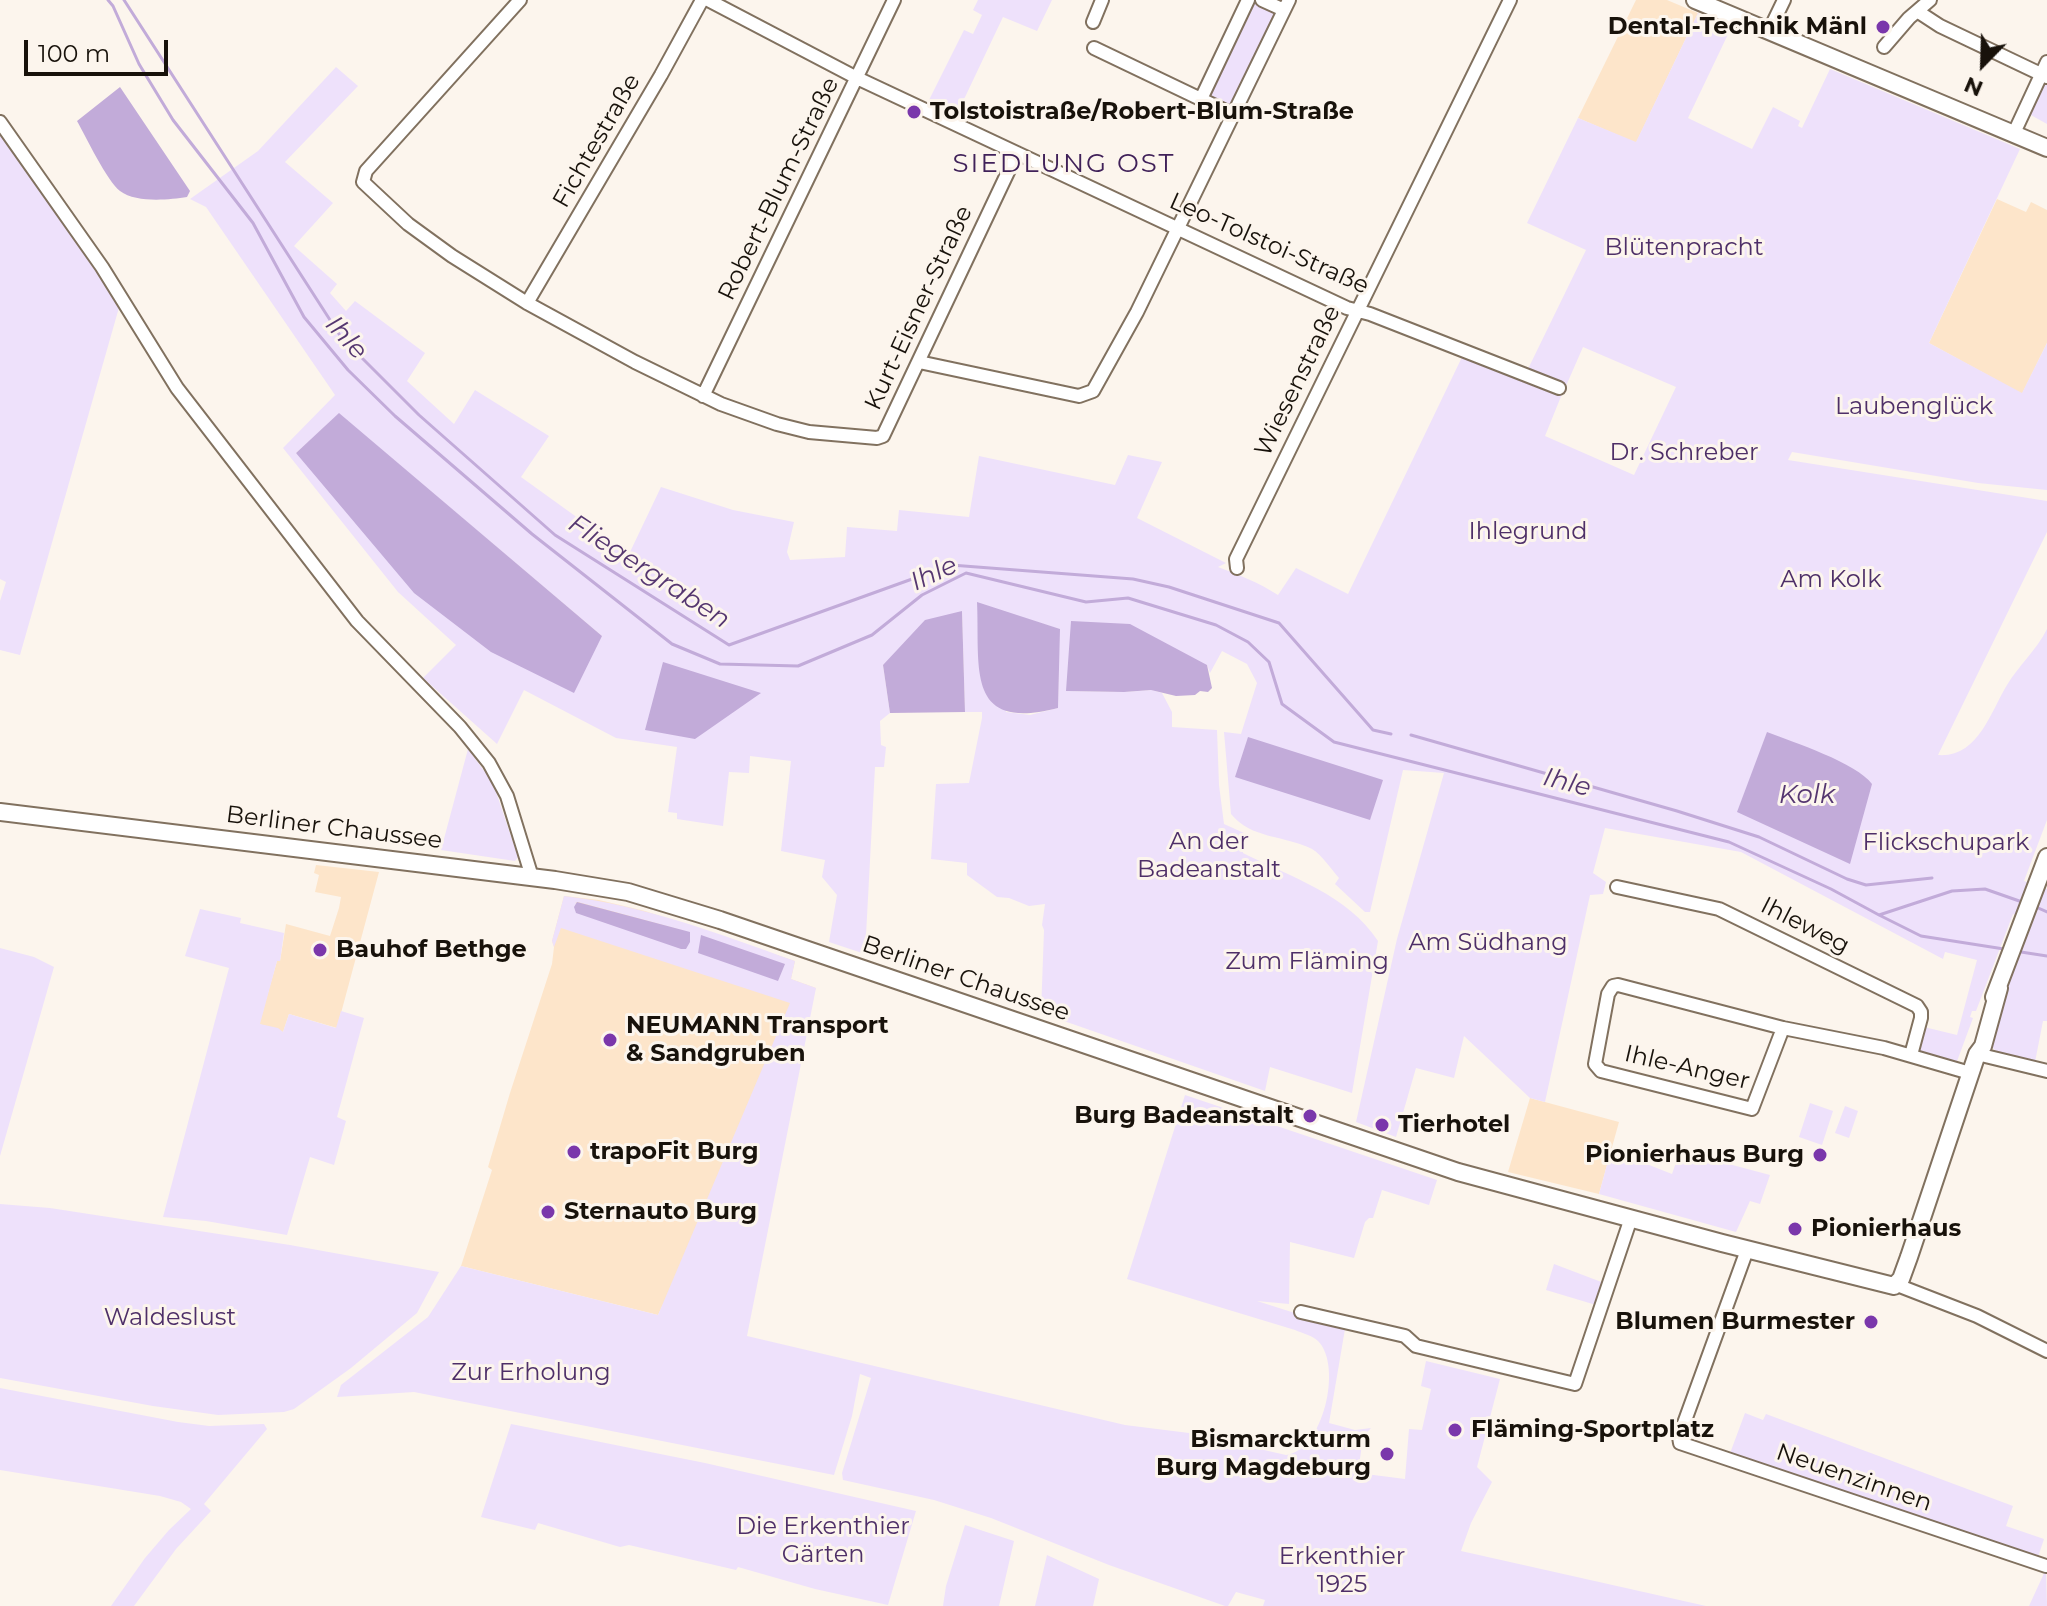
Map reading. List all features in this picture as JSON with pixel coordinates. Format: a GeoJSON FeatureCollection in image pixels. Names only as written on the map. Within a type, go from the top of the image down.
{"type":"FeatureCollection","features":[{"type":"Feature","properties":{"kind":"main road"},"geometry":{"type":"LineString","coordinates":[[1695,0],[2047,148]]}},
{"type":"Feature","properties":{"kind":"main road","name":"Berliner Chaussee"},"geometry":{"type":"LineString","coordinates":[[0,812],[612,888],[668,903],[1404,1155],[1747,1250],[1897,1285]]}},
{"type":"Feature","properties":{"kind":"main road"},"geometry":{"type":"LineString","coordinates":[[1897,1285],[1977,1054],[1979,1030],[1999,988],[2047,857]]}},
{"type":"Feature","properties":{"kind":"street"},"geometry":{"type":"LineString","coordinates":[[520,0],[363,179],[369,190],[423,235],[527,303],[703,396]]}},
{"type":"Feature","properties":{"kind":"street","name":"Leo-Tolstoi-Straße"},"geometry":{"type":"LineString","coordinates":[[705,0],[857,78],[1357,311],[1559,388]]}},
{"type":"Feature","properties":{"kind":"street","name":"Fichtestraße"},"geometry":{"type":"LineString","coordinates":[[527,303],[705,0]]}},
{"type":"Feature","properties":{"kind":"street","name":"Robert-Blum-Straße"},"geometry":{"type":"LineString","coordinates":[[703,396],[894,0]]}},
{"type":"Feature","properties":{"kind":"street"},"geometry":{"type":"LineString","coordinates":[[1093,22],[1102,0]]}},
{"type":"Feature","properties":{"kind":"street"},"geometry":{"type":"LineString","coordinates":[[1201,99],[1248,0]]}},
{"type":"Feature","properties":{"kind":"street"},"geometry":{"type":"LineString","coordinates":[[919,362],[1067,394],[1089,394],[1102,380],[1179,228],[1286,5],[1262,0]]}},
{"type":"Feature","properties":{"kind":"street","name":"Wiesenstraße"},"geometry":{"type":"LineString","coordinates":[[1237,568],[1236,559],[1510,0]]}},
{"type":"Feature","properties":{"kind":"street"},"geometry":{"type":"LineString","coordinates":[[1769,31],[1784,0]]}},
{"type":"Feature","properties":{"kind":"street"},"geometry":{"type":"LineString","coordinates":[[1884,47],[1930,0]]}},
{"type":"Feature","properties":{"kind":"street"},"geometry":{"type":"LineString","coordinates":[[1917,11],[1940,26],[2045,71],[2014,133]]}},
{"type":"Feature","properties":{"kind":"street"},"geometry":{"type":"LineString","coordinates":[[1094,48],[1234,115]]}},
{"type":"Feature","properties":{"kind":"street"},"geometry":{"type":"LineString","coordinates":[[0,122],[102,267],[184,397],[350,612],[460,727],[489,763],[507,796],[532,877]]}},
{"type":"Feature","properties":{"kind":"street","name":"Kurt-Eisner-Straße"},"geometry":{"type":"LineString","coordinates":[[703,396],[793,429],[881,438],[1017,153]]}},
{"type":"Feature","properties":{"kind":"street","name":"Ihleweg"},"geometry":{"type":"LineString","coordinates":[[1617,887],[1719,909],[1917,1006],[1921,1018],[1911,1055]]}},
{"type":"Feature","properties":{"kind":"street","name":"Ihle-Anger"},"geometry":{"type":"LineString","coordinates":[[1783,1028],[1752,1109],[1601,1071],[1595,1064],[1608,994],[1613,986],[1783,1028],[1869,1044],[1970,1073]]}},
{"type":"Feature","properties":{"kind":"street"},"geometry":{"type":"LineString","coordinates":[[1977,1054],[2047,1071]]}},
{"type":"Feature","properties":{"kind":"street"},"geometry":{"type":"LineString","coordinates":[[1301,1312],[1405,1336],[1416,1346],[1575,1384],[1631,1218]]}},
{"type":"Feature","properties":{"kind":"street","name":"Neuenzinnen"},"geometry":{"type":"LineString","coordinates":[[1747,1250],[1679,1441],[2046,1566]]}},
{"type":"Feature","properties":{"kind":"street"},"geometry":{"type":"LineString","coordinates":[[1897,1285],[1977,1316],[2047,1351]]}},
{"type":"Feature","properties":{"kind":"shaded area"},"geometry":{"type":"Polygon","coordinates":[[[1636,0],[1667,0],[1698,13],[1636,143],[1578,118],[1636,0]]]}},
{"type":"Feature","properties":{"kind":"shaded area"},"geometry":{"type":"Polygon","coordinates":[[[1997,199],[2026,212],[2031,202],[2047,210],[2047,343],[2022,394],[1929,343],[1997,199]]]}},
{"type":"Feature","properties":{"kind":"shaded area","name":"Bauhof Bethge"},"geometry":{"type":"Polygon","coordinates":[[[316,865],[379,872],[337,1028],[289,1014],[283,1032],[259,1024],[277,961],[280,961],[286,924],[330,936],[339,908],[341,897],[315,892],[319,875],[314,873],[316,865]]]}},
{"type":"Feature","properties":{"kind":"shaded area"},"geometry":{"type":"Polygon","coordinates":[[[564,896],[599,900],[645,911],[795,961],[791,979],[816,988],[658,1315],[461,1266],[492,1170],[488,1167],[510,1093],[552,964],[552,941],[564,896]]]}},
{"type":"Feature","properties":{"kind":"shaded area"},"geometry":{"type":"Polygon","coordinates":[[[1530,1098],[1619,1122],[1599,1194],[1508,1172],[1530,1098]]]}},
{"type":"Feature","properties":{"kind":"green space"},"geometry":{"type":"Polygon","coordinates":[[[978,0],[1052,0],[1037,31],[1003,17],[957,114],[929,100],[964,30],[973,34],[982,15],[973,10],[978,0]]]}},
{"type":"Feature","properties":{"kind":"green space"},"geometry":{"type":"Polygon","coordinates":[[[1252,2],[1276,14],[1230,108],[1209,99],[1208,92],[1252,2]]]}},
{"type":"Feature","properties":{"kind":"green space"},"geometry":{"type":"Polygon","coordinates":[[[1698,13],[1731,28],[1688,118],[1752,149],[1773,107],[1800,121],[1798,126],[1802,128],[1830,69],[2020,149],[1929,343],[2022,393],[2047,343],[2047,490],[1978,483],[1792,452],[1788,460],[2047,501],[2047,532],[1938,755],[1952,754],[1973,742],[2012,678],[2047,629],[2047,820],[2024,881],[2047,889],[2047,1021],[2043,1021],[2035,1062],[2003,1055],[1994,1049],[1991,1040],[1998,1007],[2031,920],[2013,914],[1976,1011],[1972,1011],[1970,1017],[1973,1018],[1956,1064],[1920,1053],[1918,1047],[1924,1027],[1957,1035],[1977,960],[1945,952],[1943,959],[1741,852],[1605,828],[1593,873],[1606,882],[1603,894],[1590,895],[1545,1102],[1530,1098],[1464,1036],[1454,1078],[1416,1068],[1396,1137],[1356,1122],[1397,939],[1444,773],[1403,770],[1370,912],[1365,912],[1335,884],[1339,878],[1312,849],[1248,828],[1231,814],[1224,732],[1241,734],[1257,683],[1247,664],[1222,651],[1210,673],[1207,665],[1066,691],[1152,690],[1162,693],[1172,712],[1172,727],[1217,730],[1224,824],[1244,833],[1243,853],[1335,899],[1366,925],[1378,941],[1352,1093],[1270,1067],[1265,1091],[1041,1013],[1045,904],[1029,906],[997,897],[967,875],[967,863],[931,859],[936,784],[969,783],[982,718],[982,712],[965,712],[962,611],[883,665],[890,713],[880,721],[881,745],[886,747],[884,767],[875,767],[865,954],[829,942],[837,895],[822,877],[825,860],[781,851],[791,761],[750,756],[749,773],[729,772],[723,826],[677,819],[677,813],[668,812],[677,747],[616,738],[524,690],[497,744],[423,678],[456,645],[398,592],[283,448],[335,395],[206,207],[190,199],[258,151],[336,67],[358,86],[285,162],[333,203],[294,246],[337,284],[330,293],[346,311],[355,301],[425,353],[407,381],[454,424],[475,390],[549,436],[521,477],[614,544],[630,552],[661,487],[733,510],[794,522],[787,552],[790,560],[845,557],[847,527],[897,531],[899,510],[969,517],[979,456],[1115,485],[1128,455],[1162,462],[1137,518],[1226,563],[1218,567],[1278,595],[1296,568],[1348,594],[1463,355],[1562,394],[1545,436],[1634,475],[1676,387],[1583,347],[1566,386],[1527,371],[1586,250],[1527,223],[1578,118],[1636,142],[1698,13]],[[339,414],[296,453],[602,636],[339,414]],[[977,603],[1006,712],[1030,715],[1058,708],[1059,629],[977,603]]]}},
{"type":"Feature","properties":{"kind":"green space"},"geometry":{"type":"Polygon","coordinates":[[[2047,82],[2047,124],[2029,114],[2042,84],[2047,82]]]}},
{"type":"Feature","properties":{"kind":"green space"},"geometry":{"type":"Polygon","coordinates":[[[0,135],[120,304],[20,655],[0,650],[0,601],[6,582],[0,579],[0,135]]]}},
{"type":"Feature","properties":{"kind":"green space"},"geometry":{"type":"Polygon","coordinates":[[[468,749],[493,783],[518,857],[515,861],[441,850],[468,749]]]}},
{"type":"Feature","properties":{"kind":"green space"},"geometry":{"type":"Polygon","coordinates":[[[564,896],[594,900],[681,922],[795,961],[791,979],[816,988],[747,1336],[1125,1425],[1189,1433],[1286,1455],[1299,1450],[1319,1424],[1329,1387],[1329,1369],[1318,1341],[1295,1330],[1127,1279],[1185,1095],[1437,1180],[1429,1205],[1382,1190],[1373,1218],[1365,1222],[1354,1258],[1290,1242],[1289,1304],[1257,1301],[1345,1329],[1329,1423],[1355,1430],[1371,1428],[1363,1437],[1358,1473],[1405,1479],[1409,1429],[1422,1430],[1431,1389],[1421,1386],[1426,1361],[1500,1379],[1477,1467],[1492,1482],[1461,1551],[1706,1606],[1263,1606],[1265,1600],[1236,1592],[1225,1606],[1109,1565],[991,1518],[934,1500],[843,1480],[842,1473],[871,1378],[860,1374],[852,1416],[834,1475],[414,1392],[337,1397],[341,1385],[428,1317],[461,1266],[658,1315],[790,1003],[561,928],[554,947],[552,941],[564,896]],[[578,902],[575,903],[689,932],[578,902]]]}},
{"type":"Feature","properties":{"kind":"green space"},"geometry":{"type":"Polygon","coordinates":[[[200,909],[241,918],[240,923],[284,933],[280,961],[277,961],[260,1024],[283,1032],[289,1014],[336,1028],[341,1011],[364,1018],[337,1117],[346,1121],[334,1165],[310,1157],[287,1235],[163,1217],[229,968],[185,956],[200,909]]]}},
{"type":"Feature","properties":{"kind":"green space"},"geometry":{"type":"Polygon","coordinates":[[[0,948],[34,957],[54,967],[0,1156],[0,948]]]}},
{"type":"Feature","properties":{"kind":"green space"},"geometry":{"type":"Polygon","coordinates":[[[1810,1103],[1833,1111],[1822,1145],[1799,1137],[1810,1103]]]}},
{"type":"Feature","properties":{"kind":"green space"},"geometry":{"type":"Polygon","coordinates":[[[1845,1106],[1858,1111],[1849,1138],[1835,1133],[1845,1106]]]}},
{"type":"Feature","properties":{"kind":"green space"},"geometry":{"type":"Polygon","coordinates":[[[1611,1150],[1672,1174],[1680,1151],[1770,1175],[1760,1204],[1750,1201],[1736,1232],[1599,1194],[1611,1150]]]}},
{"type":"Feature","properties":{"kind":"green space","name":"Waldeslust"},"geometry":{"type":"Polygon","coordinates":[[[0,1204],[50,1208],[290,1245],[439,1272],[417,1313],[351,1368],[294,1409],[218,1415],[153,1406],[0,1378],[0,1204]]]}},
{"type":"Feature","properties":{"kind":"green space"},"geometry":{"type":"Polygon","coordinates":[[[1554,1264],[1604,1283],[1596,1305],[1546,1290],[1554,1264]]]}},
{"type":"Feature","properties":{"kind":"green space"},"geometry":{"type":"Polygon","coordinates":[[[0,1388],[178,1422],[209,1426],[264,1424],[267,1429],[204,1504],[211,1511],[176,1549],[134,1606],[111,1606],[145,1558],[191,1509],[181,1502],[160,1496],[0,1470],[0,1388]]]}},
{"type":"Feature","properties":{"kind":"green space"},"geometry":{"type":"Polygon","coordinates":[[[1745,1413],[1763,1420],[1766,1414],[2013,1506],[2006,1526],[2044,1539],[2037,1560],[1729,1456],[1745,1413]]]}},
{"type":"Feature","properties":{"kind":"green space","name":"Die Erkenthier Gärten"},"geometry":{"type":"Polygon","coordinates":[[[511,1424],[705,1463],[916,1511],[888,1605],[815,1589],[738,1567],[736,1570],[629,1545],[620,1547],[538,1523],[535,1530],[481,1517],[511,1424]]]}},
{"type":"Feature","properties":{"kind":"green space","name":"Die Erkenthier Gärten"},"geometry":{"type":"Polygon","coordinates":[[[965,1525],[1014,1541],[999,1606],[943,1606],[965,1525]]]}},
{"type":"Feature","properties":{"kind":"green space"},"geometry":{"type":"Polygon","coordinates":[[[1047,1555],[1099,1579],[1093,1606],[1035,1606],[1047,1555]]]}},
{"type":"Feature","properties":{"kind":"green space"},"geometry":{"type":"Polygon","coordinates":[[[2046,1569],[2047,1606],[2029,1606],[2046,1569]]]}},
{"type":"Feature","properties":{"kind":"water"},"geometry":{"type":"Polygon","coordinates":[[[120,87],[190,191],[187,197],[152,200],[127,195],[115,186],[103,169],[77,121],[120,87]]]}},
{"type":"Feature","properties":{"kind":"water"},"geometry":{"type":"Polygon","coordinates":[[[339,413],[602,636],[574,693],[491,652],[414,593],[296,453],[339,413]]]}},
{"type":"Feature","properties":{"kind":"water"},"geometry":{"type":"Polygon","coordinates":[[[977,602],[1060,629],[1058,708],[1028,713],[1007,711],[992,703],[979,671],[977,602]]]}},
{"type":"Feature","properties":{"kind":"water"},"geometry":{"type":"Polygon","coordinates":[[[962,611],[965,712],[890,713],[883,665],[925,620],[962,611]]]}},
{"type":"Feature","properties":{"kind":"water"},"geometry":{"type":"Polygon","coordinates":[[[1071,621],[1130,624],[1207,665],[1212,688],[1195,695],[1176,696],[1151,690],[1066,691],[1071,621]]]}},
{"type":"Feature","properties":{"kind":"water"},"geometry":{"type":"Polygon","coordinates":[[[663,662],[761,693],[695,739],[645,730],[663,662]]]}},
{"type":"Feature","properties":{"kind":"water","name":"Kolk"},"geometry":{"type":"Polygon","coordinates":[[[1767,732],[1839,761],[1872,784],[1850,864],[1737,812],[1767,732]]]}},
{"type":"Feature","properties":{"kind":"water"},"geometry":{"type":"Polygon","coordinates":[[[1248,737],[1383,780],[1370,820],[1235,777],[1248,737]]]}},
{"type":"Feature","properties":{"kind":"water"},"geometry":{"type":"Polygon","coordinates":[[[577,902],[690,932],[690,942],[686,949],[681,949],[576,913],[574,907],[577,902]]]}},
{"type":"Feature","properties":{"kind":"water"},"geometry":{"type":"Polygon","coordinates":[[[701,935],[785,964],[778,981],[698,953],[701,935]]]}},
{"type":"Feature","properties":{"kind":"waterway","name":"Ihle"},"geometry":{"type":"LineString","coordinates":[[108,0],[139,64],[173,120],[253,223],[304,317],[348,370],[395,416],[532,534],[672,644],[720,664],[798,666],[872,635],[922,595],[966,573],[1086,602],[1128,598],[1216,625],[1248,642],[1269,662],[1282,704],[1334,742],[1729,842],[1879,915],[1952,891],[1985,889],[2025,903]]}},
{"type":"Feature","properties":{"kind":"waterway","name":"Fliegergraben"},"geometry":{"type":"LineString","coordinates":[[124,0],[341,337],[419,415],[555,535],[729,645],[951,565],[1133,579],[1169,587],[1279,623],[1373,730],[1391,734]]}},
{"type":"Feature","properties":{"kind":"waterway","name":"Fliegergraben"},"geometry":{"type":"LineString","coordinates":[[1411,735],[1759,837],[1866,885],[1932,878]]}},
{"type":"Feature","properties":{"kind":"waterway","name":"Ihle"},"geometry":{"type":"LineString","coordinates":[[2036,907],[2047,912]]}},
{"type":"Feature","properties":{"kind":"waterway"},"geometry":{"type":"LineString","coordinates":[[1879,915],[1921,936],[2004,949]]}},
{"type":"Feature","properties":{"kind":"waterway"},"geometry":{"type":"LineString","coordinates":[[2021,952],[2047,956]]}},
{"type":"Feature","properties":{"kind":"place","name":"Dental-Technik Mänl"},"geometry":{"type":"Point","coordinates":[1883,27]}},
{"type":"Feature","properties":{"kind":"place","name":"Tolstoistraße/Robert-Blum-Straße"},"geometry":{"type":"Point","coordinates":[914,112]}},
{"type":"Feature","properties":{"kind":"place","name":"Bauhof Bethge"},"geometry":{"type":"Point","coordinates":[320,950]}},
{"type":"Feature","properties":{"kind":"place","name":"NEUMANN Transport & Sandgruben"},"geometry":{"type":"Point","coordinates":[610,1040]}},
{"type":"Feature","properties":{"kind":"place","name":"Burg Badeanstalt"},"geometry":{"type":"Point","coordinates":[1310,1116]}},
{"type":"Feature","properties":{"kind":"place","name":"Tierhotel"},"geometry":{"type":"Point","coordinates":[1382,1125]}},
{"type":"Feature","properties":{"kind":"place","name":"trapoFit Burg"},"geometry":{"type":"Point","coordinates":[574,1152]}},
{"type":"Feature","properties":{"kind":"place","name":"Pionierhaus Burg"},"geometry":{"type":"Point","coordinates":[1820,1155]}},
{"type":"Feature","properties":{"kind":"place","name":"Sternauto Burg"},"geometry":{"type":"Point","coordinates":[548,1212]}},
{"type":"Feature","properties":{"kind":"place","name":"Pionierhaus"},"geometry":{"type":"Point","coordinates":[1795,1229]}},
{"type":"Feature","properties":{"kind":"place","name":"Blumen Burmester"},"geometry":{"type":"Point","coordinates":[1871,1322]}},
{"type":"Feature","properties":{"kind":"place","name":"Fläming-Sportplatz"},"geometry":{"type":"Point","coordinates":[1455,1430]}},
{"type":"Feature","properties":{"kind":"place","name":"Bismarckturm Burg Magdeburg"},"geometry":{"type":"Point","coordinates":[1387,1454]}},
{"type":"Feature","properties":{"kind":"district","name":"SIEDLUNG OST"},"geometry":{"type":"Point","coordinates":[1064,164]}},
{"type":"Feature","properties":{"kind":"park label","name":"Blütenpracht"},"geometry":{"type":"Point","coordinates":[1684,248]}},
{"type":"Feature","properties":{"kind":"park label","name":"Laubenglück"},"geometry":{"type":"Point","coordinates":[1914,407]}},
{"type":"Feature","properties":{"kind":"park label","name":"Dr. Schreber"},"geometry":{"type":"Point","coordinates":[1684,453]}},
{"type":"Feature","properties":{"kind":"park label","name":"Ihlegrund"},"geometry":{"type":"Point","coordinates":[1528,532]}},
{"type":"Feature","properties":{"kind":"park label","name":"Am Kolk"},"geometry":{"type":"Point","coordinates":[1831,580]}},
{"type":"Feature","properties":{"kind":"park label","name":"Flickschupark"},"geometry":{"type":"Point","coordinates":[1946,843]}},
{"type":"Feature","properties":{"kind":"park label","name":"An der Badeanstalt"},"geometry":{"type":"Point","coordinates":[1209,856]}},
{"type":"Feature","properties":{"kind":"park label","name":"Am Südhang"},"geometry":{"type":"Point","coordinates":[1488,943]}},
{"type":"Feature","properties":{"kind":"park label","name":"Zum Fläming"},"geometry":{"type":"Point","coordinates":[1307,962]}},
{"type":"Feature","properties":{"kind":"park label","name":"Zur Erholung"},"geometry":{"type":"Point","coordinates":[531,1373]}},
{"type":"Feature","properties":{"kind":"park label","name":"Erkenthier 1925"},"geometry":{"type":"Point","coordinates":[1342,1571]}}]}
